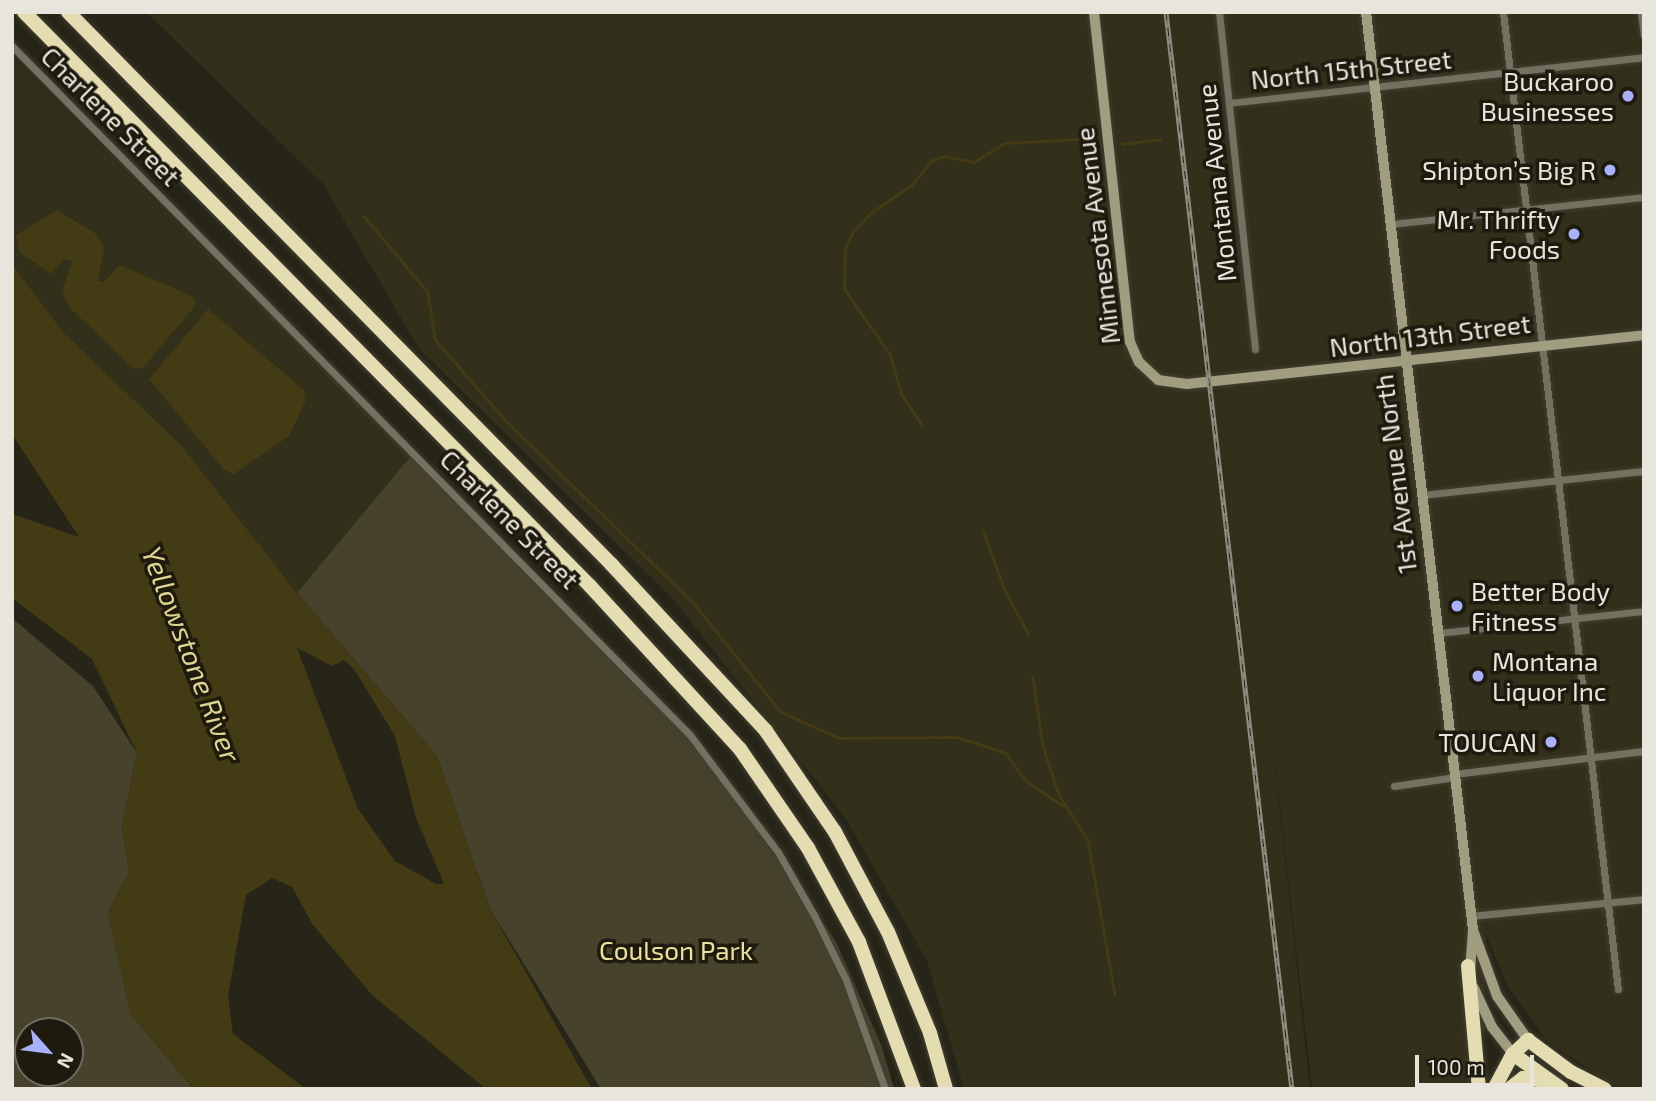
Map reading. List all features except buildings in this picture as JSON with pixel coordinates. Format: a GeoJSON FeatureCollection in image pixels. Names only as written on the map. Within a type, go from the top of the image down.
{"type":"FeatureCollection","features":[{"type":"Feature","properties":{"kind":"highway"},"geometry":{"type":"LineString","coordinates":[[24,12],[590,586],[740,749],[808,848],[859,943],[914,1089]]}},
{"type":"Feature","properties":{"kind":"highway"},"geometry":{"type":"LineString","coordinates":[[68,12],[612,565],[766,731],[835,832],[888,932],[930,1033],[946,1089]]}},
{"type":"Feature","properties":{"kind":"highway"},"geometry":{"type":"LineString","coordinates":[[1468,966],[1479,1089]]}},
{"type":"Feature","properties":{"kind":"highway"},"geometry":{"type":"LineString","coordinates":[[1494,1089],[1513,1054],[1528,1040],[1571,1072],[1605,1089]]}},
{"type":"Feature","properties":{"kind":"highway","name":"1st Avenue North"},"geometry":{"type":"LineString","coordinates":[[1513,1054],[1556,1085]]}},
{"type":"Feature","properties":{"kind":"highway"},"geometry":{"type":"LineString","coordinates":[[1509,1089],[1523,1078],[1556,1085]]}},
{"type":"Feature","properties":{"kind":"main road","name":"Minnesota Avenue"},"geometry":{"type":"LineString","coordinates":[[1094,12],[1134,354],[1150,374],[1167,383],[1222,381]]}},
{"type":"Feature","properties":{"kind":"main road","name":"1st Avenue North"},"geometry":{"type":"LineString","coordinates":[[1366,12],[1473,930],[1497,996],[1528,1040]]}},
{"type":"Feature","properties":{"kind":"main road","name":"North 13th Street"},"geometry":{"type":"LineString","coordinates":[[1222,381],[1644,335]]}},
{"type":"Feature","properties":{"kind":"main road","name":"1st Avenue North"},"geometry":{"type":"LineString","coordinates":[[1473,930],[1468,966],[1481,1007],[1513,1054]]}},
{"type":"Feature","properties":{"kind":"street","name":"Montana Avenue"},"geometry":{"type":"LineString","coordinates":[[1219,12],[1255,349]]}},
{"type":"Feature","properties":{"kind":"street"},"geometry":{"type":"LineString","coordinates":[[1503,12],[1618,989]]}},
{"type":"Feature","properties":{"kind":"street"},"geometry":{"type":"LineString","coordinates":[[1641,12],[1644,35]]}},
{"type":"Feature","properties":{"kind":"street","name":"Charlene Street"},"geometry":{"type":"LineString","coordinates":[[12,46],[690,734],[778,852],[814,915],[846,980],[885,1089]]}},
{"type":"Feature","properties":{"kind":"street","name":"North 15th Street"},"geometry":{"type":"LineString","coordinates":[[1229,103],[1644,57]]}},
{"type":"Feature","properties":{"kind":"street"},"geometry":{"type":"LineString","coordinates":[[1391,224],[1644,197]]}},
{"type":"Feature","properties":{"kind":"street"},"geometry":{"type":"LineString","coordinates":[[1422,495],[1644,471]]}},
{"type":"Feature","properties":{"kind":"street"},"geometry":{"type":"LineString","coordinates":[[1438,632],[1644,611]]}},
{"type":"Feature","properties":{"kind":"street"},"geometry":{"type":"LineString","coordinates":[[1395,786],[1644,751]]}},
{"type":"Feature","properties":{"kind":"street"},"geometry":{"type":"LineString","coordinates":[[1471,916],[1644,899]]}},
{"type":"Feature","properties":{"kind":"shaded area"},"geometry":{"type":"Polygon","coordinates":[[[146,12],[1644,12],[1644,1089],[1619,1089],[1547,1041],[1507,985],[1486,934],[1483,1089],[1312,1089],[1267,692],[1310,1089],[964,1089],[927,961],[846,819],[673,599],[419,349],[323,184],[146,12]]]}},
{"type":"Feature","properties":{"kind":"shaded area"},"geometry":{"type":"Polygon","coordinates":[[[12,57],[245,291],[414,452],[297,593],[183,447],[64,333],[12,264],[12,57]]]}},
{"type":"Feature","properties":{"kind":"green space","name":"Coulson Park"},"geometry":{"type":"Polygon","coordinates":[[[414,452],[690,735],[835,940],[882,1047],[894,1089],[601,1089],[490,909],[437,756],[297,593],[414,452]]]}},
{"type":"Feature","properties":{"kind":"green space"},"geometry":{"type":"Polygon","coordinates":[[[12,618],[93,686],[137,753],[122,827],[129,872],[108,912],[131,1015],[194,1089],[12,1089],[12,618]]]}},
{"type":"Feature","properties":{"kind":"water"},"geometry":{"type":"Polygon","coordinates":[[[57,210],[96,234],[104,248],[98,281],[104,282],[120,265],[194,297],[196,305],[143,368],[133,369],[69,307],[62,292],[72,261],[64,259],[51,274],[19,252],[16,235],[57,210]]]}},
{"type":"Feature","properties":{"kind":"water","name":"Yellowstone River"},"geometry":{"type":"Polygon","coordinates":[[[12,264],[64,333],[183,447],[297,593],[437,756],[490,909],[592,1089],[486,1089],[372,995],[313,925],[292,887],[272,878],[246,895],[228,996],[233,1034],[306,1089],[194,1089],[131,1015],[108,912],[129,872],[122,827],[137,753],[92,659],[12,598],[12,514],[79,537],[12,434],[12,264]],[[297,648],[358,809],[395,861],[436,884],[444,884],[416,818],[395,736],[354,669],[344,660],[332,666],[297,648]]]}},
{"type":"Feature","properties":{"kind":"water"},"geometry":{"type":"Polygon","coordinates":[[[208,309],[304,390],[306,400],[289,436],[234,474],[224,470],[149,379],[208,309]]]}},
{"type":"Feature","properties":{"kind":"waterway"},"geometry":{"type":"LineString","coordinates":[[922,426],[901,394],[890,355],[844,289],[845,249],[852,233],[869,214],[912,185],[931,161],[944,156],[974,162],[1005,143],[1097,138]]}},
{"type":"Feature","properties":{"kind":"waterway"},"geometry":{"type":"LineString","coordinates":[[1122,144],[1160,139]]}},
{"type":"Feature","properties":{"kind":"waterway"},"geometry":{"type":"LineString","coordinates":[[364,216],[428,292],[435,339],[507,422],[692,601],[781,712],[840,738],[957,737],[1006,753],[1024,779],[1063,806]]}},
{"type":"Feature","properties":{"kind":"waterway"},"geometry":{"type":"LineString","coordinates":[[983,530],[1004,588],[1029,635]]}},
{"type":"Feature","properties":{"kind":"waterway"},"geometry":{"type":"LineString","coordinates":[[1033,677],[1043,746],[1059,795],[1088,840],[1115,995]]}},
{"type":"Feature","properties":{"kind":"railway"},"geometry":{"type":"LineString","coordinates":[[1166,12],[1292,1089]]}},
{"type":"Feature","properties":{"kind":"place","name":"Buckaroo Businesses"},"geometry":{"type":"Point","coordinates":[1628,96]}},
{"type":"Feature","properties":{"kind":"place","name":"Shipton’s Big R"},"geometry":{"type":"Point","coordinates":[1610,170]}},
{"type":"Feature","properties":{"kind":"place","name":"Mr. Thrifty Foods"},"geometry":{"type":"Point","coordinates":[1574,234]}},
{"type":"Feature","properties":{"kind":"place","name":"Better Body Fitness"},"geometry":{"type":"Point","coordinates":[1457,606]}},
{"type":"Feature","properties":{"kind":"place","name":"Montana Liquor Inc"},"geometry":{"type":"Point","coordinates":[1478,676]}},
{"type":"Feature","properties":{"kind":"place","name":"TOUCAN"},"geometry":{"type":"Point","coordinates":[1551,742]}}]}
